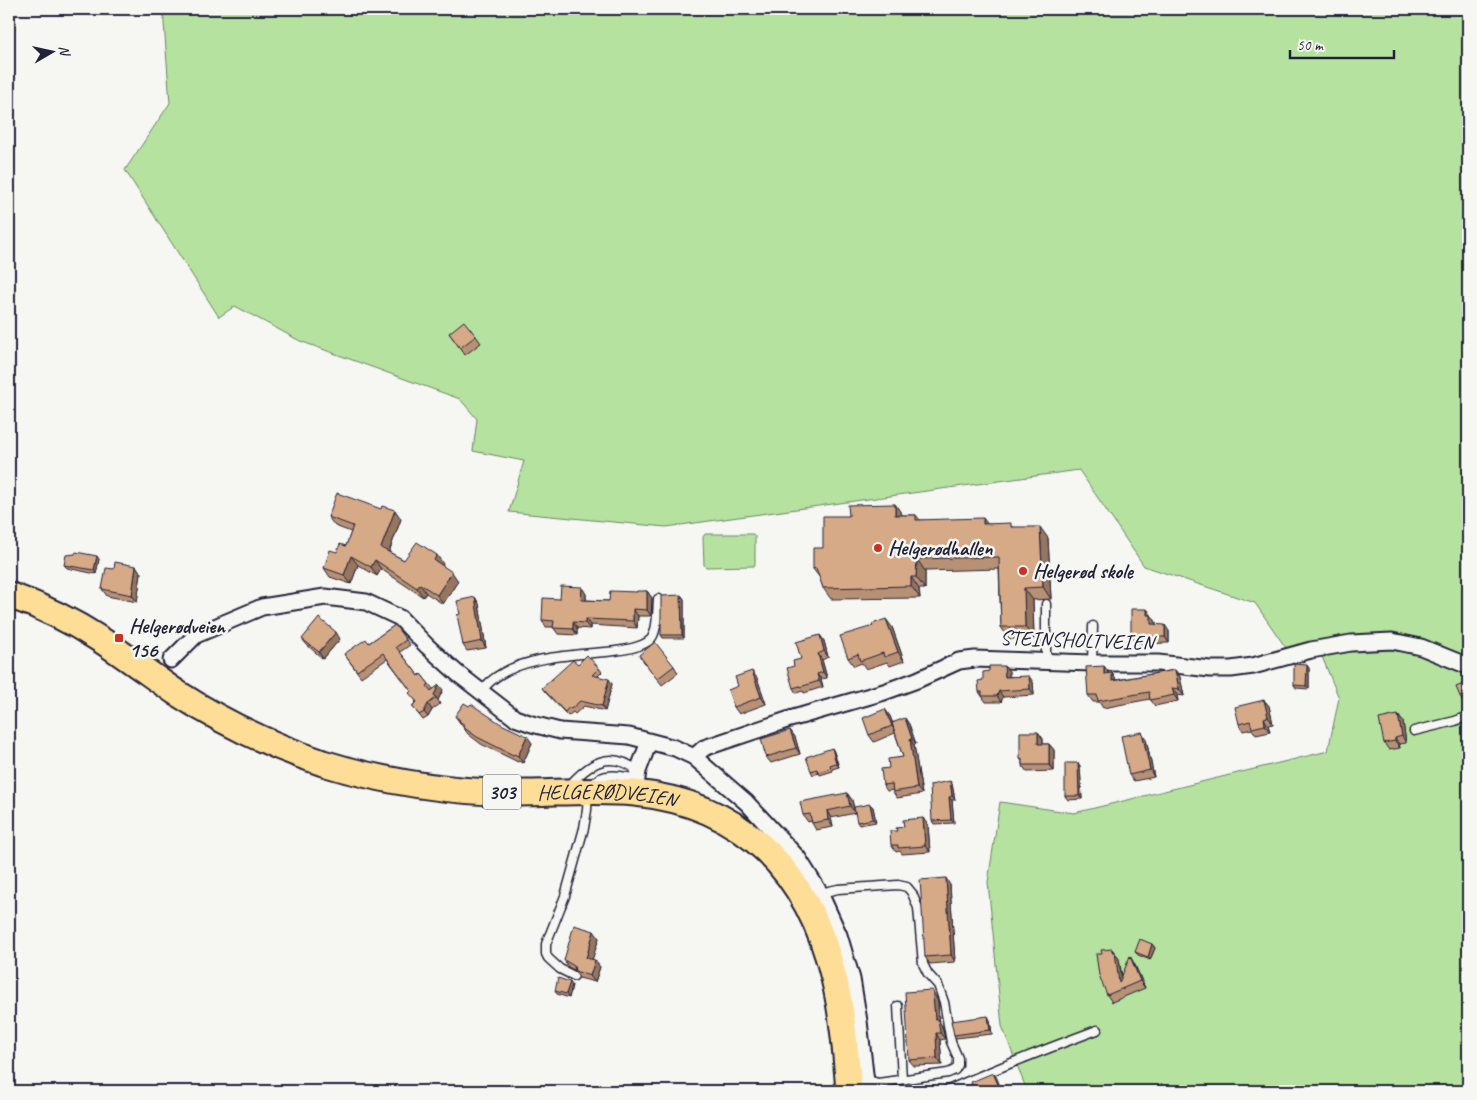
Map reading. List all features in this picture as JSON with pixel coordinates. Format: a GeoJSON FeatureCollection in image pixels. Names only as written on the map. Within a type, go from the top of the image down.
{"type":"FeatureCollection","features":[{"type":"Feature","properties":{"kind":"main road","name":"HELGERØDVEIEN"},"geometry":{"type":"LineString","coordinates":[[9,595],[72,622],[203,709],[249,733],[297,753],[355,772],[423,786],[514,793],[588,792],[637,781],[730,822],[761,845],[776,859],[803,896],[826,949],[860,1087]]}},
{"type":"Feature","properties":{"kind":"street"},"geometry":{"type":"LineString","coordinates":[[171,660],[196,635],[262,606],[325,597],[366,602],[400,618],[427,646],[515,718],[560,731],[629,736],[674,748],[694,757],[753,809],[798,858],[820,893],[839,935],[852,979],[859,1021],[860,1087]]}},
{"type":"Feature","properties":{"kind":"street","name":"STEINSHOLTVEIEN"},"geometry":{"type":"LineString","coordinates":[[694,757],[704,748],[790,719],[884,692],[917,680],[959,661],[975,659],[1092,663],[1158,662],[1210,669],[1231,669],[1253,666],[1311,650],[1351,643],[1392,641],[1421,647],[1468,666]]}},
{"type":"Feature","properties":{"kind":"street"},"geometry":{"type":"LineString","coordinates":[[637,781],[649,742]]}},
{"type":"Feature","properties":{"kind":"lane"},"geometry":{"type":"LineString","coordinates":[[481,692],[490,681],[501,674],[525,665],[559,656],[621,651],[650,641],[655,632],[658,599]]}},
{"type":"Feature","properties":{"kind":"lane"},"geometry":{"type":"LineString","coordinates":[[1046,604],[1046,661]]}},
{"type":"Feature","properties":{"kind":"lane"},"geometry":{"type":"LineString","coordinates":[[1092,663],[1093,626]]}},
{"type":"Feature","properties":{"kind":"lane"},"geometry":{"type":"LineString","coordinates":[[1414,731],[1468,716]]}},
{"type":"Feature","properties":{"kind":"lane"},"geometry":{"type":"LineString","coordinates":[[563,792],[579,774],[597,762],[617,760],[628,763],[637,781]]}},
{"type":"Feature","properties":{"kind":"lane"},"geometry":{"type":"LineString","coordinates":[[574,976],[560,969],[548,958],[546,944],[565,896],[584,828],[588,792]]}},
{"type":"Feature","properties":{"kind":"lane"},"geometry":{"type":"LineString","coordinates":[[820,893],[838,889],[898,885],[907,887],[912,893],[918,908],[922,964],[938,985],[944,1002],[951,1042],[958,1058],[958,1065],[955,1070],[860,1087]]}},
{"type":"Feature","properties":{"kind":"lane"},"geometry":{"type":"LineString","coordinates":[[898,1006],[902,1079]]}},
{"type":"Feature","properties":{"kind":"lane"},"geometry":{"type":"LineString","coordinates":[[946,1091],[1032,1054],[1097,1030]]}},
{"type":"Feature","properties":{"kind":"green space"},"geometry":{"type":"Polygon","coordinates":[[[163,9],[1468,9],[1468,1091],[1027,1091],[1002,1026],[988,882],[1000,802],[1074,813],[1328,751],[1339,698],[1318,647],[1288,651],[1255,603],[1144,566],[1079,470],[666,527],[509,512],[524,461],[473,451],[477,419],[460,399],[300,341],[235,306],[219,317],[125,170],[170,103],[163,9]]]}},
{"type":"Feature","properties":{"kind":"green space"},"geometry":{"type":"Polygon","coordinates":[[[705,534],[753,534],[755,536],[754,566],[706,567],[704,565],[703,537],[705,534]]]}},
{"type":"Feature","properties":{"kind":"building"},"geometry":{"type":"Polygon","coordinates":[[[464,321],[476,336],[460,348],[449,333],[464,321]]]}},
{"type":"Feature","properties":{"kind":"building"},"geometry":{"type":"Polygon","coordinates":[[[337,493],[381,509],[382,506],[395,510],[381,548],[404,560],[417,542],[437,555],[434,560],[452,572],[437,595],[420,584],[417,588],[375,560],[371,567],[351,556],[344,575],[324,568],[330,550],[337,552],[340,544],[346,546],[353,526],[328,517],[337,493]]]}},
{"type":"Feature","properties":{"kind":"building"},"geometry":{"type":"Polygon","coordinates":[[[895,504],[895,515],[916,515],[916,520],[983,518],[983,524],[1011,523],[1011,527],[1040,527],[1043,587],[1024,588],[1025,627],[1001,627],[999,557],[917,559],[916,577],[911,577],[911,586],[823,588],[816,568],[813,569],[813,548],[823,548],[823,516],[849,516],[848,505],[895,504]]]}},
{"type":"Feature","properties":{"kind":"building"},"geometry":{"type":"Polygon","coordinates":[[[76,552],[97,556],[94,570],[64,565],[66,555],[75,554],[76,552]]]}},
{"type":"Feature","properties":{"kind":"building"},"geometry":{"type":"Polygon","coordinates":[[[115,562],[136,566],[132,595],[102,589],[106,568],[114,569],[115,562]]]}},
{"type":"Feature","properties":{"kind":"building"},"geometry":{"type":"Polygon","coordinates":[[[561,586],[582,587],[581,600],[609,601],[610,591],[647,591],[647,610],[633,609],[633,621],[586,619],[585,623],[573,622],[573,629],[553,628],[554,621],[542,620],[543,598],[560,599],[561,586]]]}},
{"type":"Feature","properties":{"kind":"building"},"geometry":{"type":"Polygon","coordinates":[[[681,595],[682,635],[661,635],[661,596],[681,595]]]}},
{"type":"Feature","properties":{"kind":"building"},"geometry":{"type":"Polygon","coordinates":[[[475,597],[482,641],[463,645],[457,615],[460,614],[457,601],[475,597]]]}},
{"type":"Feature","properties":{"kind":"building"},"geometry":{"type":"Polygon","coordinates":[[[1131,609],[1147,609],[1147,615],[1151,615],[1151,624],[1165,625],[1165,637],[1131,637],[1131,609]]]}},
{"type":"Feature","properties":{"kind":"building"},"geometry":{"type":"Polygon","coordinates":[[[319,618],[336,632],[319,652],[302,639],[319,618]]]}},
{"type":"Feature","properties":{"kind":"building"},"geometry":{"type":"Polygon","coordinates":[[[886,619],[898,652],[884,657],[883,653],[860,661],[858,654],[848,658],[840,636],[873,626],[872,624],[886,619]]]}},
{"type":"Feature","properties":{"kind":"building"},"geometry":{"type":"Polygon","coordinates":[[[395,625],[406,640],[396,647],[419,676],[421,674],[429,684],[427,686],[431,691],[439,685],[434,695],[436,698],[419,715],[412,706],[417,702],[409,693],[411,691],[383,653],[357,671],[344,654],[366,639],[369,643],[395,625]]]}},
{"type":"Feature","properties":{"kind":"building"},"geometry":{"type":"Polygon","coordinates":[[[820,635],[824,651],[818,654],[823,672],[817,674],[819,681],[793,688],[787,668],[794,666],[793,661],[801,659],[796,642],[820,635]]]}},
{"type":"Feature","properties":{"kind":"building"},"geometry":{"type":"Polygon","coordinates":[[[655,642],[674,666],[657,679],[639,655],[655,642]]]}},
{"type":"Feature","properties":{"kind":"building"},"geometry":{"type":"Polygon","coordinates":[[[587,655],[599,668],[592,675],[609,679],[602,706],[580,701],[571,709],[569,707],[565,712],[542,688],[573,660],[578,664],[587,655]]]}},
{"type":"Feature","properties":{"kind":"building"},"geometry":{"type":"Polygon","coordinates":[[[1294,664],[1307,665],[1306,686],[1294,685],[1294,664]]]}},
{"type":"Feature","properties":{"kind":"building"},"geometry":{"type":"Polygon","coordinates":[[[989,666],[1004,666],[1005,677],[1029,676],[1030,689],[999,691],[997,696],[982,696],[982,692],[979,692],[978,681],[983,680],[983,672],[989,671],[989,666]]]}},
{"type":"Feature","properties":{"kind":"building"},"geometry":{"type":"Polygon","coordinates":[[[1104,666],[1104,674],[1112,673],[1112,681],[1175,670],[1179,689],[1172,688],[1174,695],[1150,700],[1149,692],[1098,701],[1097,695],[1088,695],[1086,667],[1104,666]]]}},
{"type":"Feature","properties":{"kind":"building"},"geometry":{"type":"Polygon","coordinates":[[[752,671],[761,697],[734,707],[728,690],[738,686],[735,677],[752,671]]]}},
{"type":"Feature","properties":{"kind":"building"},"geometry":{"type":"Polygon","coordinates":[[[1468,682],[1468,704],[1466,700],[1462,701],[1456,687],[1468,682]]]}},
{"type":"Feature","properties":{"kind":"building"},"geometry":{"type":"Polygon","coordinates":[[[1264,700],[1268,717],[1264,718],[1265,725],[1252,728],[1250,721],[1239,724],[1235,707],[1264,700]]]}},
{"type":"Feature","properties":{"kind":"building"},"geometry":{"type":"Polygon","coordinates":[[[464,703],[469,706],[471,704],[501,724],[527,736],[518,756],[477,737],[463,727],[465,725],[455,716],[464,703]]]}},
{"type":"Feature","properties":{"kind":"building"},"geometry":{"type":"Polygon","coordinates":[[[885,709],[892,726],[869,735],[863,718],[885,709]]]}},
{"type":"Feature","properties":{"kind":"building"},"geometry":{"type":"Polygon","coordinates":[[[1398,715],[1402,736],[1395,738],[1395,741],[1384,743],[1379,719],[1398,715]]]}},
{"type":"Feature","properties":{"kind":"building"},"geometry":{"type":"Polygon","coordinates":[[[905,718],[912,739],[910,739],[917,788],[893,792],[892,784],[883,785],[881,769],[889,768],[888,759],[903,757],[892,723],[905,718]]]}},
{"type":"Feature","properties":{"kind":"building"},"geometry":{"type":"Polygon","coordinates":[[[790,730],[796,748],[766,757],[761,739],[790,730]]]}},
{"type":"Feature","properties":{"kind":"building"},"geometry":{"type":"Polygon","coordinates":[[[1020,732],[1038,732],[1038,744],[1049,744],[1049,765],[1022,765],[1022,759],[1020,759],[1020,732]]]}},
{"type":"Feature","properties":{"kind":"building"},"geometry":{"type":"Polygon","coordinates":[[[1142,732],[1150,770],[1129,775],[1121,736],[1142,732]]]}},
{"type":"Feature","properties":{"kind":"building"},"geometry":{"type":"Polygon","coordinates":[[[832,748],[836,763],[830,765],[831,768],[818,772],[817,769],[811,771],[806,757],[832,748]]]}},
{"type":"Feature","properties":{"kind":"building"},"geometry":{"type":"Polygon","coordinates":[[[1065,763],[1078,763],[1079,796],[1065,796],[1065,763]]]}},
{"type":"Feature","properties":{"kind":"building"},"geometry":{"type":"Polygon","coordinates":[[[950,781],[952,796],[949,797],[951,820],[932,821],[930,785],[950,781]]]}},
{"type":"Feature","properties":{"kind":"building"},"geometry":{"type":"Polygon","coordinates":[[[847,793],[850,806],[827,811],[828,820],[812,823],[810,814],[803,815],[800,802],[847,793]]]}},
{"type":"Feature","properties":{"kind":"building"},"geometry":{"type":"Polygon","coordinates":[[[870,804],[873,819],[857,822],[854,807],[870,804]]]}},
{"type":"Feature","properties":{"kind":"building"},"geometry":{"type":"Polygon","coordinates":[[[923,818],[925,846],[898,848],[898,845],[891,845],[890,831],[897,831],[896,828],[904,827],[903,820],[923,818]]]}},
{"type":"Feature","properties":{"kind":"building"},"geometry":{"type":"Polygon","coordinates":[[[946,878],[951,955],[925,957],[920,880],[946,878]]]}},
{"type":"Feature","properties":{"kind":"building"},"geometry":{"type":"Polygon","coordinates":[[[574,925],[594,931],[586,958],[595,960],[590,976],[575,971],[574,966],[564,960],[574,925]]]}},
{"type":"Feature","properties":{"kind":"building"},"geometry":{"type":"Polygon","coordinates":[[[1140,939],[1152,944],[1148,957],[1135,952],[1140,939]]]}},
{"type":"Feature","properties":{"kind":"building"},"geometry":{"type":"Polygon","coordinates":[[[1112,949],[1112,952],[1115,952],[1119,983],[1130,956],[1140,981],[1107,995],[1099,975],[1096,954],[1102,954],[1101,950],[1112,949]]]}},
{"type":"Feature","properties":{"kind":"building"},"geometry":{"type":"Polygon","coordinates":[[[558,978],[570,982],[566,994],[555,991],[558,978]]]}},
{"type":"Feature","properties":{"kind":"building"},"geometry":{"type":"Polygon","coordinates":[[[932,990],[935,1019],[938,1019],[940,1033],[936,1033],[937,1058],[909,1060],[905,992],[932,990]]]}},
{"type":"Feature","properties":{"kind":"building"},"geometry":{"type":"Polygon","coordinates":[[[988,1016],[990,1030],[954,1035],[951,1021],[988,1016]]]}},
{"type":"Feature","properties":{"kind":"building"},"geometry":{"type":"Polygon","coordinates":[[[993,1073],[1000,1089],[975,1091],[971,1082],[993,1073]]]}},
{"type":"Feature","properties":{"kind":"place","name":"Helgerødhallen"},"geometry":{"type":"Point","coordinates":[878,548]}},
{"type":"Feature","properties":{"kind":"place","name":"Helgerød skole"},"geometry":{"type":"Point","coordinates":[1023,571]}},
{"type":"Feature","properties":{"kind":"place","name":"Helgerødveien 156"},"geometry":{"type":"Point","coordinates":[119,638]}}]}
